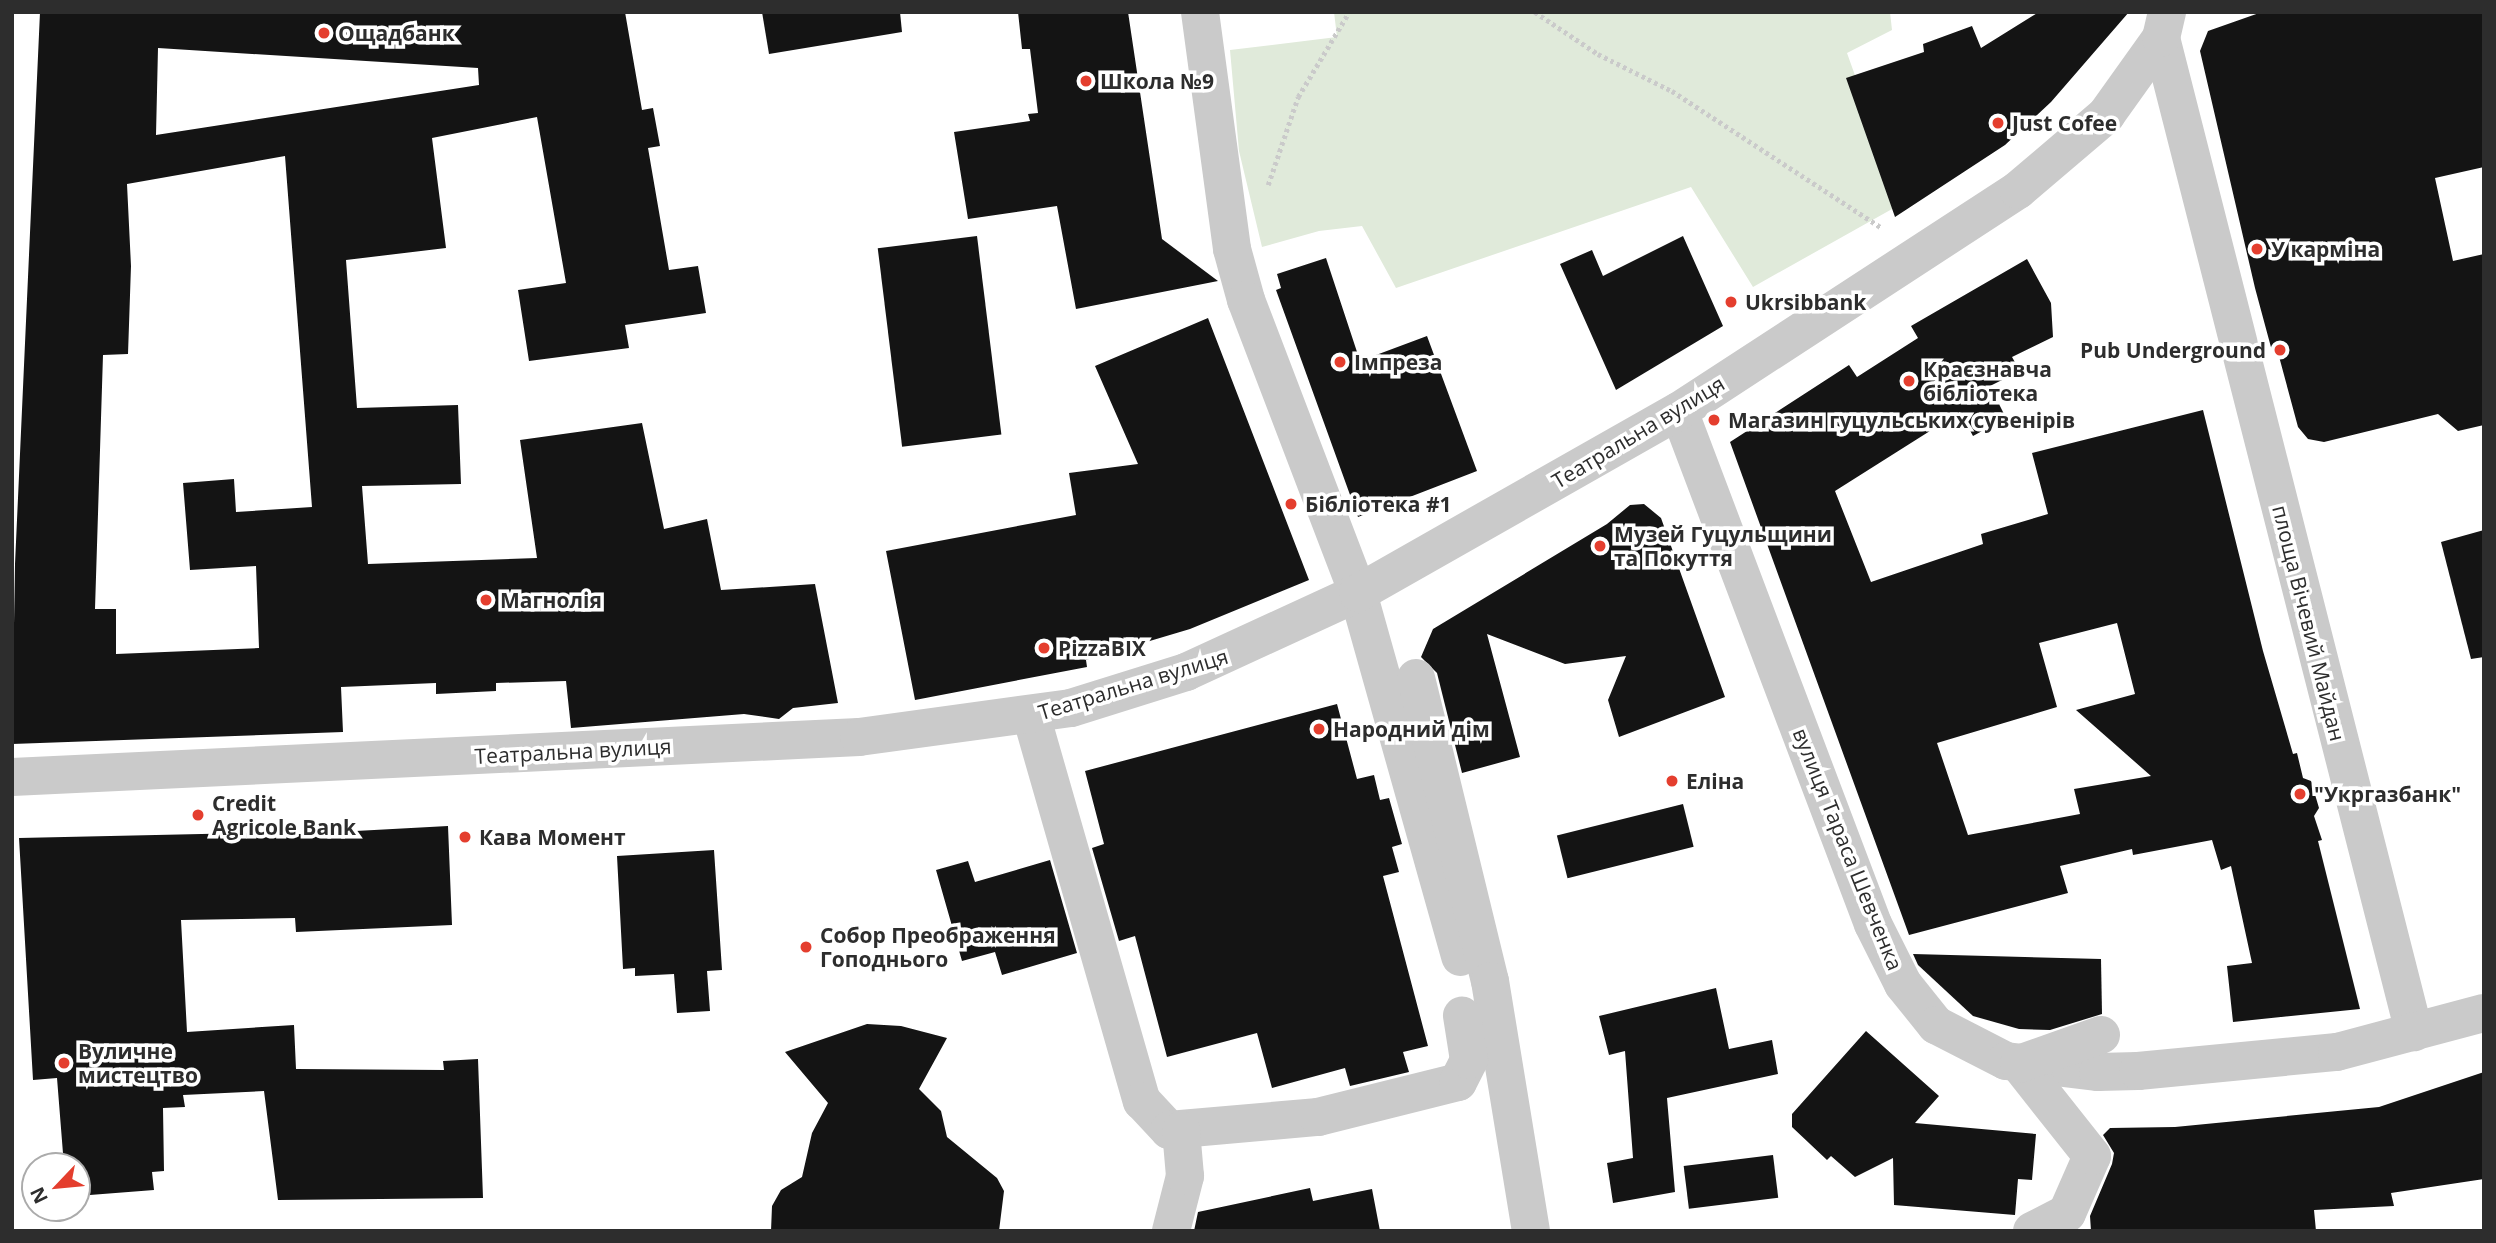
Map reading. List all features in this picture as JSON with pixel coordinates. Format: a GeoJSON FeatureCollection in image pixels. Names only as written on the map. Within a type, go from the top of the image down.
{"type":"FeatureCollection","features":[{"type":"Feature","properties":{"kind":"street"},"geometry":{"type":"LineString","coordinates":[[1200,12],[1223,194],[1239,275],[1358,593],[1460,957]]}},
{"type":"Feature","properties":{"kind":"street","name":"Театральна вулиця"},"geometry":{"type":"LineString","coordinates":[[12,777],[859,737],[1031,715],[1186,672],[1358,593],[1679,411],[2018,190],[2106,115],[2164,25]]}},
{"type":"Feature","properties":{"kind":"street","name":"площа Вічевий Майдан"},"geometry":{"type":"LineString","coordinates":[[2164,25],[2204,214],[2414,1032]]}},
{"type":"Feature","properties":{"kind":"street","name":"вулиця Тараса Шевченка"},"geometry":{"type":"LineString","coordinates":[[1679,411],[1889,961],[1918,1006],[1936,1025],[1982,1052],[2019,1064],[2138,1071],[2337,1052],[2484,1013]]}},
{"type":"Feature","properties":{"kind":"street"},"geometry":{"type":"LineString","coordinates":[[1416,678],[1490,981],[1531,1231]]}},
{"type":"Feature","properties":{"kind":"street"},"geometry":{"type":"LineString","coordinates":[[1031,715],[1142,1101],[1169,1130],[1318,1117],[1458,1082],[1469,1060],[1462,1016]]}},
{"type":"Feature","properties":{"kind":"street"},"geometry":{"type":"LineString","coordinates":[[2032,1231],[2067,1213],[2092,1156],[2019,1064],[2101,1035]]}},
{"type":"Feature","properties":{"kind":"street"},"geometry":{"type":"LineString","coordinates":[[1171,1231],[1185,1176],[1181,1130]]}},
{"type":"Feature","properties":{"kind":"path"},"geometry":{"type":"LineString","coordinates":[[1266,197],[1298,97],[1349,12]]}},
{"type":"Feature","properties":{"kind":"path"},"geometry":{"type":"LineString","coordinates":[[1535,12],[1598,54],[1706,113],[1919,253]]}},
{"type":"Feature","properties":{"kind":"green space"},"geometry":{"type":"Polygon","coordinates":[[[1334,12],[1890,12],[1892,30],[1847,53],[1901,204],[1753,287],[1691,187],[1396,288],[1362,226],[1319,231],[1262,247],[1239,151],[1230,50],[1337,37],[1334,12]]]}},
{"type":"Feature","properties":{"kind":"building"},"geometry":{"type":"Polygon","coordinates":[[[40,12],[625,12],[642,110],[653,108],[660,146],[648,148],[669,270],[698,266],[706,313],[625,325],[629,348],[529,361],[518,290],[566,283],[537,117],[432,138],[446,248],[346,260],[357,408],[458,405],[461,484],[362,486],[368,564],[537,558],[520,440],[642,423],[664,529],[707,519],[721,590],[815,584],[838,703],[793,708],[779,719],[744,714],[571,728],[566,681],[496,683],[496,691],[436,694],[436,683],[341,687],[343,732],[12,744],[15,564],[40,12]],[[158,48],[156,135],[479,85],[478,68],[158,48]],[[285,156],[127,184],[131,266],[128,354],[103,355],[95,609],[116,609],[116,654],[259,648],[256,566],[190,570],[183,483],[234,479],[236,512],[312,507],[285,156]]]}},
{"type":"Feature","properties":{"kind":"building"},"geometry":{"type":"Polygon","coordinates":[[[762,12],[900,12],[902,32],[769,54],[762,12]]]}},
{"type":"Feature","properties":{"kind":"building"},"geometry":{"type":"Polygon","coordinates":[[[1018,12],[1128,12],[1162,239],[1218,281],[1076,309],[1057,206],[968,219],[954,132],[1030,121],[1028,114],[1038,113],[1030,49],[1022,49],[1018,12]]]}},
{"type":"Feature","properties":{"kind":"building"},"geometry":{"type":"Polygon","coordinates":[[[2039,12],[2129,12],[2051,102],[2005,145],[1895,217],[1846,78],[1924,52],[1923,44],[1972,26],[1981,48],[2039,12]]]}},
{"type":"Feature","properties":{"kind":"building"},"geometry":{"type":"Polygon","coordinates":[[[2262,12],[2484,12],[2484,167],[2435,178],[2453,261],[2484,254],[2484,425],[2458,431],[2438,414],[2324,442],[2308,439],[2298,427],[2277,349],[2272,351],[2255,288],[2200,51],[2208,31],[2262,12]]]}},
{"type":"Feature","properties":{"kind":"building"},"geometry":{"type":"Polygon","coordinates":[[[977,236],[1001,435],[902,447],[878,248],[977,236]]]}},
{"type":"Feature","properties":{"kind":"building"},"geometry":{"type":"Polygon","coordinates":[[[1683,236],[1723,326],[1616,390],[1560,264],[1592,250],[1603,276],[1683,236]]]}},
{"type":"Feature","properties":{"kind":"building"},"geometry":{"type":"Polygon","coordinates":[[[1326,258],[1360,361],[1427,336],[1477,471],[1358,517],[1276,290],[1281,288],[1277,274],[1326,258]]]}},
{"type":"Feature","properties":{"kind":"building"},"geometry":{"type":"Polygon","coordinates":[[[2027,259],[2051,303],[2053,337],[2012,357],[2020,371],[1990,386],[2006,418],[1973,436],[1960,412],[1835,491],[1871,582],[1983,544],[1981,534],[2048,514],[2032,453],[2203,410],[2263,651],[2293,754],[2297,753],[2303,778],[2311,781],[2319,808],[2314,816],[2322,840],[2318,841],[2360,1009],[2233,1022],[2227,966],[2252,963],[2231,866],[2221,870],[2212,840],[2133,855],[2132,849],[2060,866],[2068,893],[1909,935],[1730,442],[1849,365],[1857,377],[1918,338],[1911,326],[2027,259]],[[2117,623],[2039,643],[2057,707],[1937,743],[1968,835],[2080,814],[2074,789],[2151,776],[2076,710],[2135,694],[2117,623]]]}},
{"type":"Feature","properties":{"kind":"building"},"geometry":{"type":"Polygon","coordinates":[[[1208,318],[1309,580],[1190,629],[1086,660],[1087,667],[915,700],[886,551],[1076,515],[1069,473],[1138,464],[1095,366],[1208,318]]]}},
{"type":"Feature","properties":{"kind":"building"},"geometry":{"type":"Polygon","coordinates":[[[1644,504],[1661,518],[1725,697],[1619,737],[1608,700],[1626,656],[1565,664],[1487,634],[1520,757],[1462,773],[1437,673],[1421,657],[1433,629],[1607,524],[1630,505],[1644,504]]]}},
{"type":"Feature","properties":{"kind":"building"},"geometry":{"type":"Polygon","coordinates":[[[2484,530],[2484,657],[2471,659],[2441,542],[2484,530]]]}},
{"type":"Feature","properties":{"kind":"building"},"geometry":{"type":"Polygon","coordinates":[[[1337,704],[1357,779],[1374,775],[1380,800],[1389,798],[1402,844],[1392,847],[1399,872],[1383,876],[1428,1046],[1403,1052],[1409,1072],[1350,1086],[1345,1068],[1272,1088],[1257,1033],[1167,1057],[1135,936],[1119,941],[1092,848],[1104,844],[1085,771],[1337,704]]]}},
{"type":"Feature","properties":{"kind":"building"},"geometry":{"type":"Polygon","coordinates":[[[1683,804],[1694,847],[1568,878],[1557,835],[1683,804]]]}},
{"type":"Feature","properties":{"kind":"building"},"geometry":{"type":"Polygon","coordinates":[[[448,826],[452,925],[296,932],[295,918],[181,920],[187,1032],[294,1025],[296,1069],[444,1070],[443,1061],[478,1059],[483,1198],[278,1200],[264,1091],[183,1095],[185,1107],[163,1108],[164,1171],[152,1172],[154,1190],[91,1195],[91,1152],[63,1152],[57,1078],[33,1080],[19,838],[247,833],[247,837],[448,826]]]}},
{"type":"Feature","properties":{"kind":"building"},"geometry":{"type":"Polygon","coordinates":[[[714,850],[722,970],[707,971],[710,1011],[677,1013],[674,974],[635,976],[635,968],[623,969],[617,856],[714,850]]]}},
{"type":"Feature","properties":{"kind":"building"},"geometry":{"type":"Polygon","coordinates":[[[1050,860],[1077,953],[1002,975],[995,952],[962,961],[936,870],[968,861],[975,882],[1050,860]]]}},
{"type":"Feature","properties":{"kind":"building"},"geometry":{"type":"Polygon","coordinates":[[[1913,954],[2101,959],[2102,1014],[2050,1030],[2019,1029],[1973,1016],[1918,965],[1913,954]]]}},
{"type":"Feature","properties":{"kind":"building"},"geometry":{"type":"Polygon","coordinates":[[[1716,988],[1729,1049],[1772,1040],[1778,1074],[1667,1098],[1675,1192],[1613,1203],[1607,1163],[1633,1158],[1625,1051],[1609,1055],[1599,1016],[1716,988]]]}},
{"type":"Feature","properties":{"kind":"building"},"geometry":{"type":"Polygon","coordinates":[[[867,1024],[901,1026],[947,1038],[919,1089],[941,1111],[947,1137],[997,1178],[1004,1191],[999,1231],[771,1231],[772,1206],[781,1190],[802,1177],[812,1133],[828,1103],[785,1052],[867,1024]]]}},
{"type":"Feature","properties":{"kind":"building"},"geometry":{"type":"Polygon","coordinates":[[[1866,1031],[1939,1096],[1915,1123],[2036,1134],[2032,1180],[2018,1179],[2015,1215],[1894,1205],[1893,1158],[1855,1177],[1831,1156],[1827,1160],[1792,1127],[1792,1114],[1866,1031]]]}},
{"type":"Feature","properties":{"kind":"building"},"geometry":{"type":"Polygon","coordinates":[[[2484,1072],[2484,1179],[2391,1193],[2394,1206],[2314,1210],[2316,1231],[2091,1231],[2090,1216],[2112,1164],[2114,1153],[2103,1135],[2110,1128],[2175,1127],[2379,1107],[2484,1072]]]}},
{"type":"Feature","properties":{"kind":"building"},"geometry":{"type":"Polygon","coordinates":[[[1773,1155],[1778,1198],[1689,1209],[1684,1166],[1773,1155]]]}},
{"type":"Feature","properties":{"kind":"building"},"geometry":{"type":"Polygon","coordinates":[[[1310,1188],[1313,1201],[1372,1189],[1380,1231],[1194,1231],[1198,1212],[1310,1188]]]}},
{"type":"Feature","properties":{"kind":"place","name":"Ощадбанк"},"geometry":{"type":"Point","coordinates":[324,33]}},
{"type":"Feature","properties":{"kind":"place","name":"Школа №9"},"geometry":{"type":"Point","coordinates":[1086,81]}},
{"type":"Feature","properties":{"kind":"place","name":"Just Cofee"},"geometry":{"type":"Point","coordinates":[1998,123]}},
{"type":"Feature","properties":{"kind":"place","name":"У карміна"},"geometry":{"type":"Point","coordinates":[2257,249]}},
{"type":"Feature","properties":{"kind":"place","name":"Ukrsibbank"},"geometry":{"type":"Point","coordinates":[1731,302]}},
{"type":"Feature","properties":{"kind":"place","name":"Pub Underground"},"geometry":{"type":"Point","coordinates":[2280,350]}},
{"type":"Feature","properties":{"kind":"place","name":"Імпреза"},"geometry":{"type":"Point","coordinates":[1340,362]}},
{"type":"Feature","properties":{"kind":"place","name":"Краєзнавча бібліотека"},"geometry":{"type":"Point","coordinates":[1909,381]}},
{"type":"Feature","properties":{"kind":"place","name":"Магазин гуцульських сувенірів"},"geometry":{"type":"Point","coordinates":[1714,420]}},
{"type":"Feature","properties":{"kind":"place","name":"Бібліотека #1"},"geometry":{"type":"Point","coordinates":[1291,504]}},
{"type":"Feature","properties":{"kind":"place","name":"Музей Гуцульщини та Покуття"},"geometry":{"type":"Point","coordinates":[1600,546]}},
{"type":"Feature","properties":{"kind":"place","name":"Магнолія"},"geometry":{"type":"Point","coordinates":[486,600]}},
{"type":"Feature","properties":{"kind":"place","name":"PizzaBIX"},"geometry":{"type":"Point","coordinates":[1044,648]}},
{"type":"Feature","properties":{"kind":"place","name":"Народний дім"},"geometry":{"type":"Point","coordinates":[1319,729]}},
{"type":"Feature","properties":{"kind":"place","name":"Еліна"},"geometry":{"type":"Point","coordinates":[1672,781]}},
{"type":"Feature","properties":{"kind":"place","name":"\"Укргазбанк\""},"geometry":{"type":"Point","coordinates":[2300,794]}},
{"type":"Feature","properties":{"kind":"place","name":"Credit Agricole Bank"},"geometry":{"type":"Point","coordinates":[198,815]}},
{"type":"Feature","properties":{"kind":"place","name":"Кава Момент"},"geometry":{"type":"Point","coordinates":[465,837]}},
{"type":"Feature","properties":{"kind":"place","name":"Собор Преображення Гоподнього"},"geometry":{"type":"Point","coordinates":[806,947]}},
{"type":"Feature","properties":{"kind":"place","name":"Вуличне мистецтво"},"geometry":{"type":"Point","coordinates":[64,1063]}}]}
